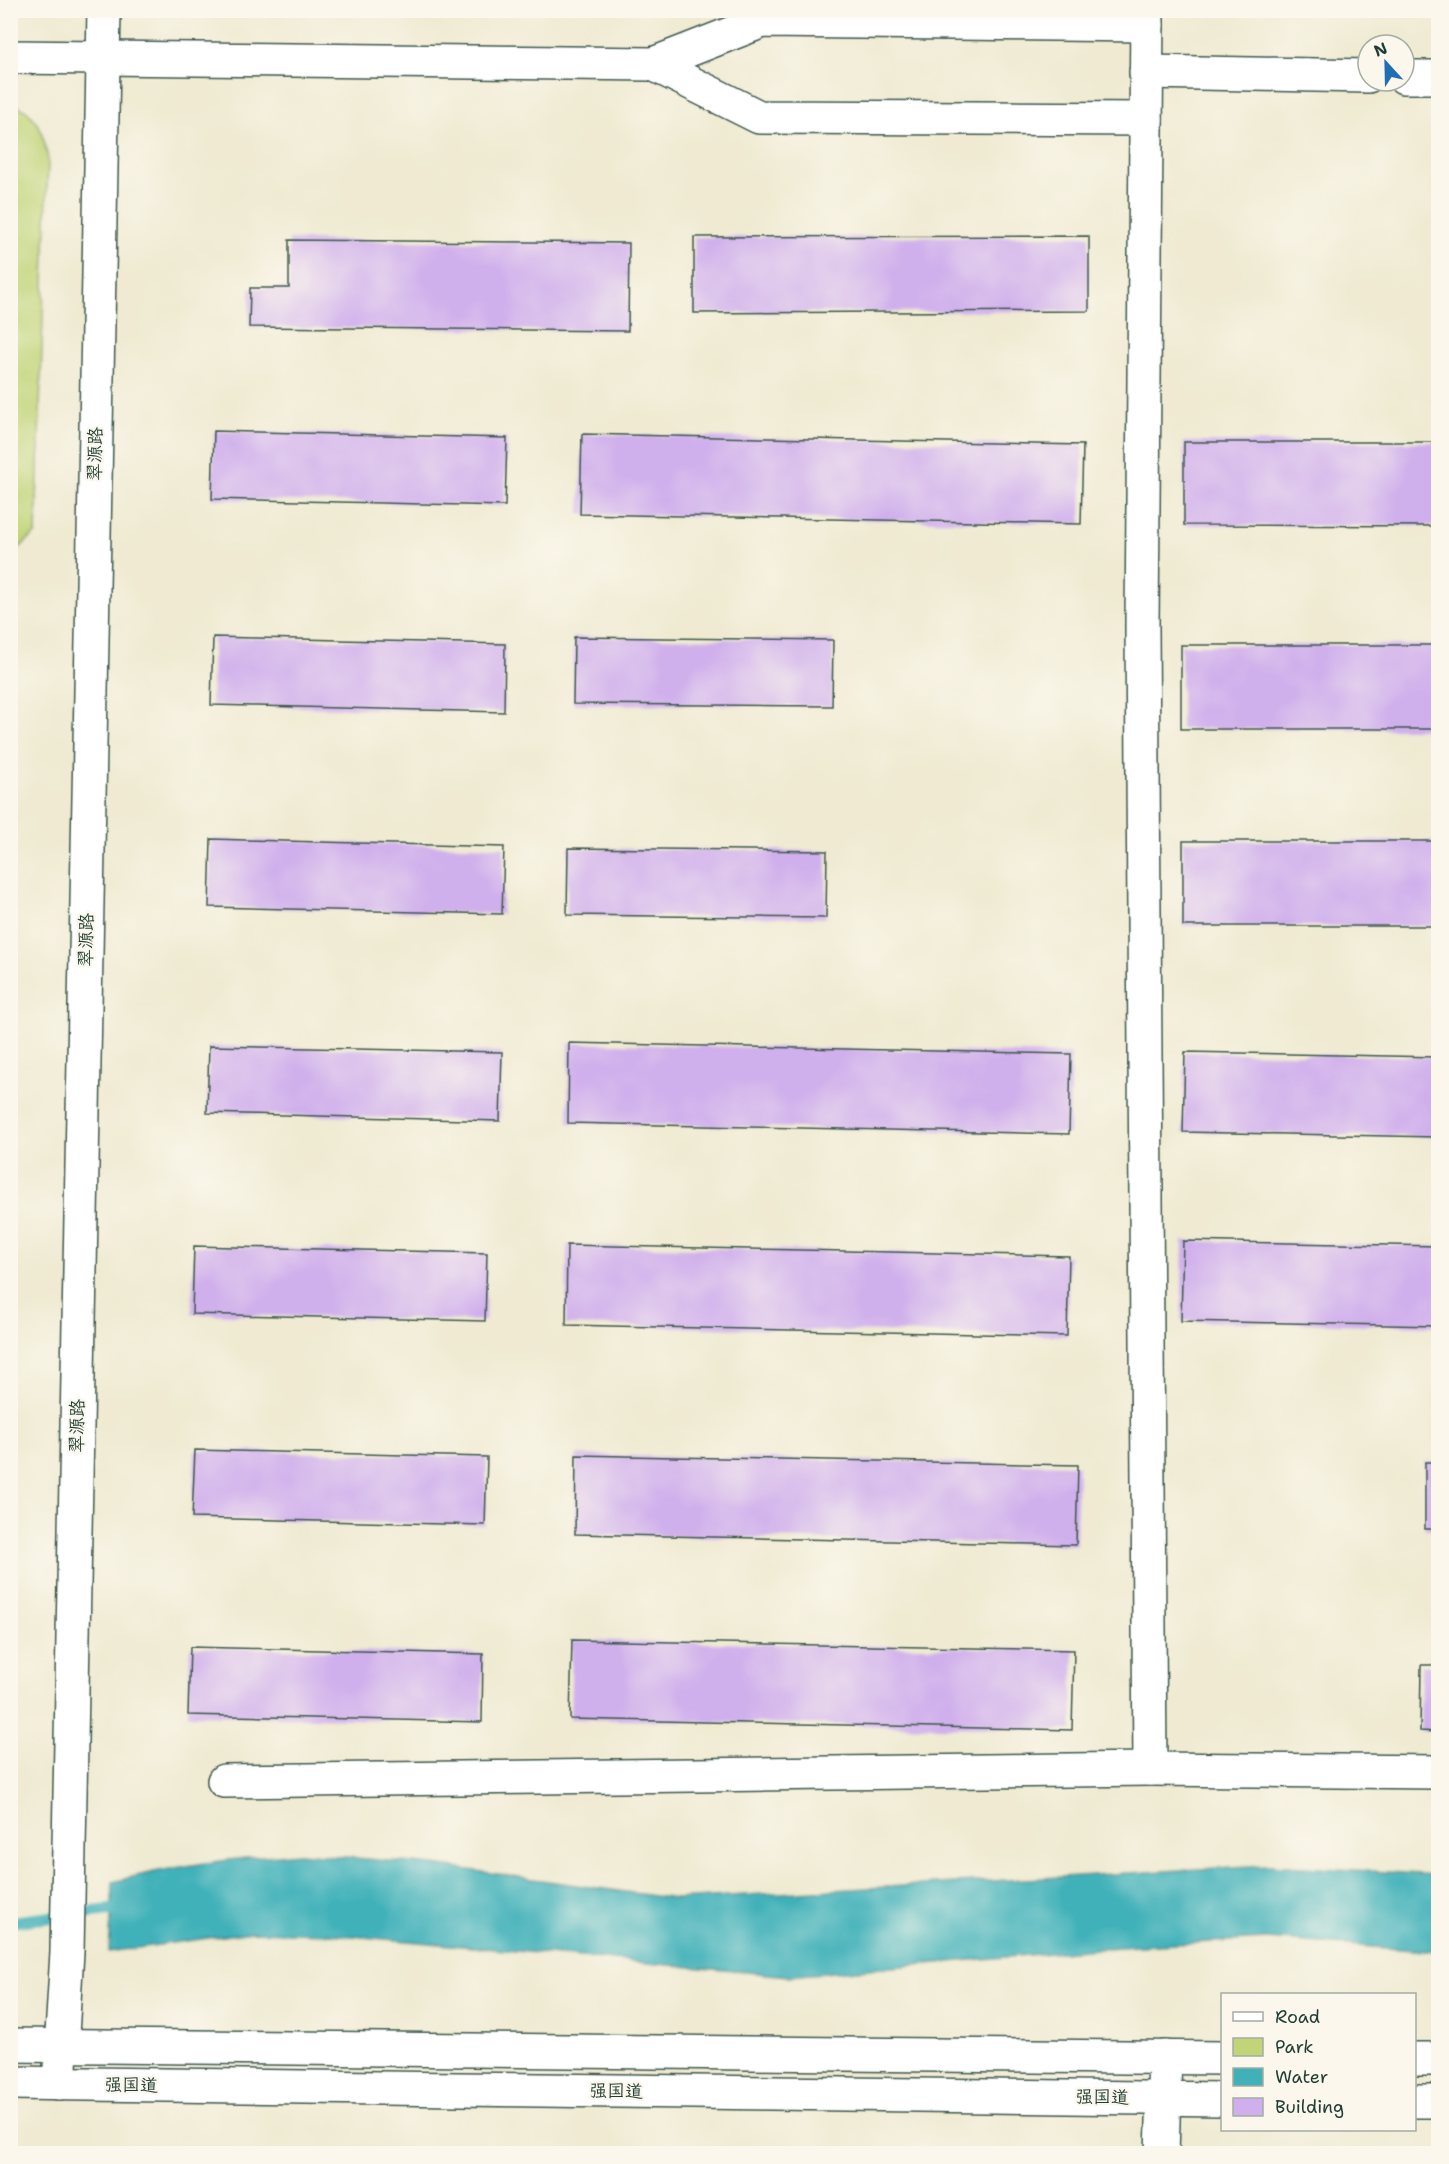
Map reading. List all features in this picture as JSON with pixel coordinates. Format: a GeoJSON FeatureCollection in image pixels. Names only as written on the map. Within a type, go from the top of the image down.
{"type":"FeatureCollection","features":[{"type":"Feature","properties":{"kind":"street","name":"翠源路"},"geometry":{"type":"LineString","coordinates":[[59,2084],[67,1952],[104,10]]}},
{"type":"Feature","properties":{"kind":"street"},"geometry":{"type":"LineString","coordinates":[[10,57],[653,64],[763,16],[1147,18],[1142,627],[1150,1769]]}},
{"type":"Feature","properties":{"kind":"street"},"geometry":{"type":"LineString","coordinates":[[653,64],[759,117],[1146,119]]}},
{"type":"Feature","properties":{"kind":"street"},"geometry":{"type":"LineString","coordinates":[[1146,72],[1356,76]]}},
{"type":"Feature","properties":{"kind":"street"},"geometry":{"type":"LineString","coordinates":[[1416,77],[1438,77]]}},
{"type":"Feature","properties":{"kind":"street"},"geometry":{"type":"LineString","coordinates":[[224,1781],[1150,1769],[1438,1772]]}},
{"type":"Feature","properties":{"kind":"street"},"geometry":{"type":"LineString","coordinates":[[10,2045],[1221,2058]]}},
{"type":"Feature","properties":{"kind":"street"},"geometry":{"type":"LineString","coordinates":[[1162,2154],[1165,2057]]}},
{"type":"Feature","properties":{"kind":"street"},"geometry":{"type":"LineString","coordinates":[[1416,2059],[1438,2060]]}},
{"type":"Feature","properties":{"kind":"street","name":"强国道"},"geometry":{"type":"LineString","coordinates":[[10,2083],[1221,2098]]}},
{"type":"Feature","properties":{"kind":"street"},"geometry":{"type":"LineString","coordinates":[[1416,2101],[1438,2101]]}},
{"type":"Feature","properties":{"kind":"green space"},"geometry":{"type":"Polygon","coordinates":[[[11,104],[27,112],[38,125],[48,160],[36,533],[11,555],[11,104]]]}},
{"type":"Feature","properties":{"kind":"water"},"geometry":{"type":"Polygon","coordinates":[[[300,1853],[434,1865],[676,1899],[1268,1865],[1438,1875],[1438,1952],[1267,1939],[1120,1947],[788,1976],[330,1934],[251,1932],[109,1952],[113,1882],[205,1863],[300,1853]]]}},
{"type":"Feature","properties":{"kind":"building"},"geometry":{"type":"Polygon","coordinates":[[[1089,236],[1089,311],[694,313],[694,237],[1089,236]]]}},
{"type":"Feature","properties":{"kind":"building"},"geometry":{"type":"Polygon","coordinates":[[[289,240],[629,243],[628,331],[249,327],[250,288],[289,288],[289,240]]]}},
{"type":"Feature","properties":{"kind":"building"},"geometry":{"type":"Polygon","coordinates":[[[214,431],[507,438],[505,506],[212,499],[214,431]]]}},
{"type":"Feature","properties":{"kind":"building"},"geometry":{"type":"Polygon","coordinates":[[[582,434],[1083,445],[1081,524],[580,514],[582,434]]]}},
{"type":"Feature","properties":{"kind":"building"},"geometry":{"type":"Polygon","coordinates":[[[1184,442],[1438,442],[1438,526],[1184,525],[1184,442]]]}},
{"type":"Feature","properties":{"kind":"building"},"geometry":{"type":"Polygon","coordinates":[[[213,637],[505,644],[504,712],[211,705],[213,637]]]}},
{"type":"Feature","properties":{"kind":"building"},"geometry":{"type":"Polygon","coordinates":[[[574,637],[833,640],[832,706],[573,704],[574,637]]]}},
{"type":"Feature","properties":{"kind":"building"},"geometry":{"type":"Polygon","coordinates":[[[1181,645],[1438,645],[1438,729],[1181,729],[1181,645]]]}},
{"type":"Feature","properties":{"kind":"building"},"geometry":{"type":"Polygon","coordinates":[[[211,839],[504,847],[502,914],[209,907],[211,839]]]}},
{"type":"Feature","properties":{"kind":"building"},"geometry":{"type":"Polygon","coordinates":[[[1183,841],[1438,841],[1438,926],[1183,926],[1183,841]]]}},
{"type":"Feature","properties":{"kind":"building"},"geometry":{"type":"Polygon","coordinates":[[[568,848],[827,851],[826,918],[567,915],[568,848]]]}},
{"type":"Feature","properties":{"kind":"building"},"geometry":{"type":"Polygon","coordinates":[[[569,1043],[1071,1054],[1069,1134],[568,1123],[569,1043]]]}},
{"type":"Feature","properties":{"kind":"building"},"geometry":{"type":"Polygon","coordinates":[[[209,1046],[502,1052],[500,1121],[207,1113],[209,1046]]]}},
{"type":"Feature","properties":{"kind":"building"},"geometry":{"type":"Polygon","coordinates":[[[1185,1052],[1438,1057],[1438,1137],[1183,1132],[1185,1052]]]}},
{"type":"Feature","properties":{"kind":"building"},"geometry":{"type":"Polygon","coordinates":[[[1183,1241],[1438,1246],[1438,1326],[1181,1321],[1183,1241]]]}},
{"type":"Feature","properties":{"kind":"building"},"geometry":{"type":"Polygon","coordinates":[[[567,1245],[1069,1256],[1067,1336],[566,1325],[567,1245]]]}},
{"type":"Feature","properties":{"kind":"building"},"geometry":{"type":"Polygon","coordinates":[[[194,1246],[487,1253],[485,1321],[192,1314],[194,1246]]]}},
{"type":"Feature","properties":{"kind":"building"},"geometry":{"type":"Polygon","coordinates":[[[195,1450],[487,1457],[485,1525],[192,1518],[195,1450]]]}},
{"type":"Feature","properties":{"kind":"building"},"geometry":{"type":"Polygon","coordinates":[[[576,1455],[1078,1465],[1076,1545],[575,1534],[576,1455]]]}},
{"type":"Feature","properties":{"kind":"building"},"geometry":{"type":"Polygon","coordinates":[[[1425,1462],[1438,1462],[1438,1529],[1425,1529],[1425,1462]]]}},
{"type":"Feature","properties":{"kind":"building"},"geometry":{"type":"Polygon","coordinates":[[[572,1640],[1074,1650],[1072,1730],[570,1719],[572,1640]]]}},
{"type":"Feature","properties":{"kind":"building"},"geometry":{"type":"Polygon","coordinates":[[[190,1647],[483,1654],[482,1722],[188,1715],[190,1647]]]}},
{"type":"Feature","properties":{"kind":"building"},"geometry":{"type":"Polygon","coordinates":[[[1421,1665],[1438,1665],[1438,1732],[1420,1731],[1421,1665]]]}},
{"type":"Feature","properties":{"kind":"waterway"},"geometry":{"type":"LineString","coordinates":[[10,1922],[126,1908]]}}]}
